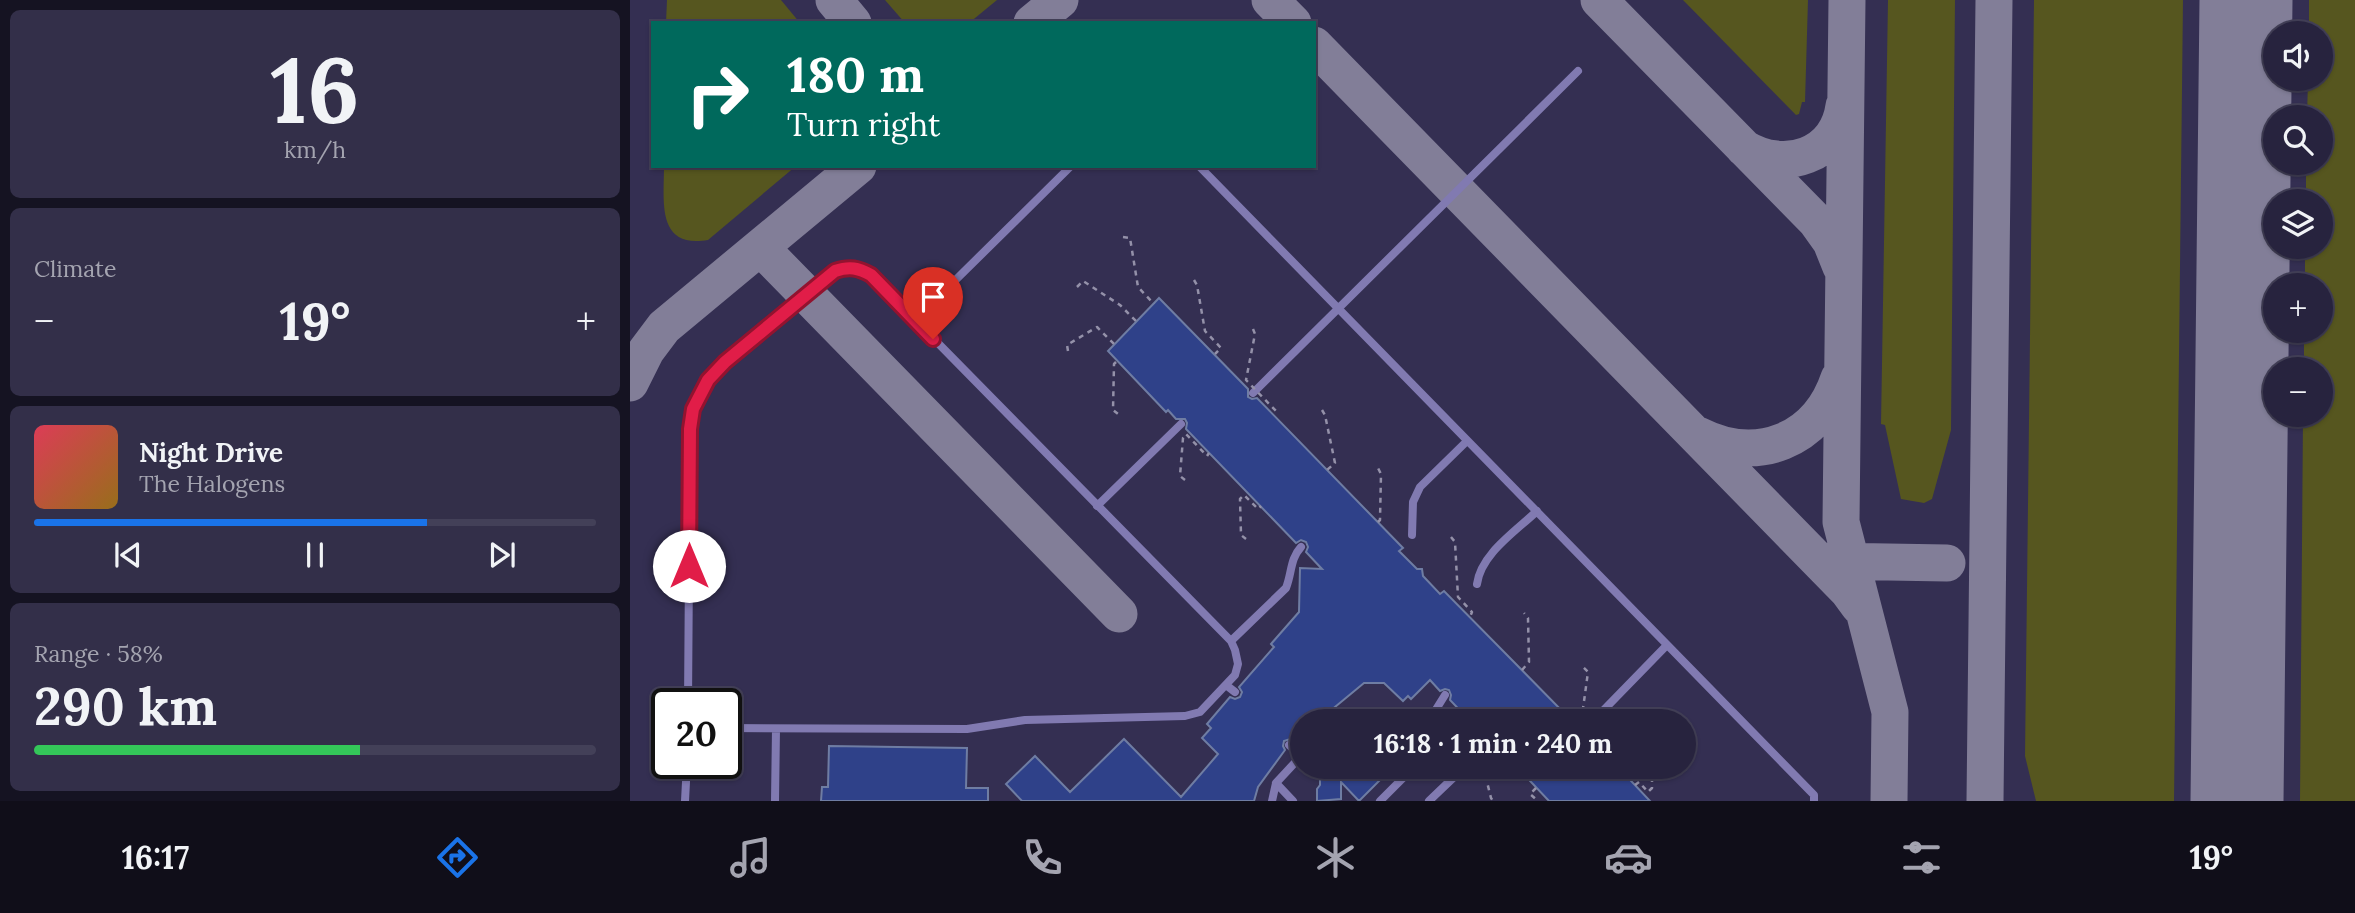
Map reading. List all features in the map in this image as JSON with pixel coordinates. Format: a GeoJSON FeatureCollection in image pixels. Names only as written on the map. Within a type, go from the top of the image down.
{"type":"FeatureCollection","features":[{"type":"Feature","properties":{"kind":"lane"},"geometry":{"type":"LineString","coordinates":[[1253,393],[1578,71]]}},
{"type":"Feature","properties":{"kind":"lane"},"geometry":{"type":"LineString","coordinates":[[915,320],[1069,168]]}},
{"type":"Feature","properties":{"kind":"lane"},"geometry":{"type":"LineString","coordinates":[[1201,168],[1814,795],[1814,801]]}},
{"type":"Feature","properties":{"kind":"lane"},"geometry":{"type":"LineString","coordinates":[[688,688],[690,429],[693,409],[708,380],[725,362],[835,271],[846,267],[859,268],[871,275],[1231,641],[1238,664],[1235,675],[1200,712],[1185,716],[1025,720],[967,729],[742,728]]}},
{"type":"Feature","properties":{"kind":"lane"},"geometry":{"type":"LineString","coordinates":[[1097,506],[1181,424]]}},
{"type":"Feature","properties":{"kind":"lane"},"geometry":{"type":"LineString","coordinates":[[1412,535],[1413,502],[1420,486],[1467,441]]}},
{"type":"Feature","properties":{"kind":"lane"},"geometry":{"type":"LineString","coordinates":[[1477,584],[1479,571],[1489,557],[1536,511]]}},
{"type":"Feature","properties":{"kind":"lane"},"geometry":{"type":"LineString","coordinates":[[1231,641],[1286,587],[1291,577],[1292,562],[1301,547]]}},
{"type":"Feature","properties":{"kind":"lane"},"geometry":{"type":"LineString","coordinates":[[1604,709],[1667,645]]}},
{"type":"Feature","properties":{"kind":"lane"},"geometry":{"type":"LineString","coordinates":[[1226,685],[1235,692]]}},
{"type":"Feature","properties":{"kind":"lane"},"geometry":{"type":"LineString","coordinates":[[1436,709],[1445,695]]}},
{"type":"Feature","properties":{"kind":"lane"},"geometry":{"type":"LineString","coordinates":[[775,801],[776,729]]}},
{"type":"Feature","properties":{"kind":"lane"},"geometry":{"type":"LineString","coordinates":[[1272,801],[1276,783],[1290,768]]}},
{"type":"Feature","properties":{"kind":"lane"},"geometry":{"type":"LineString","coordinates":[[685,801],[686,779]]}},
{"type":"Feature","properties":{"kind":"lane"},"geometry":{"type":"LineString","coordinates":[[1380,801],[1402,779]]}},
{"type":"Feature","properties":{"kind":"lane"},"geometry":{"type":"LineString","coordinates":[[1429,801],[1452,779]]}},
{"type":"Feature","properties":{"kind":"lane"},"geometry":{"type":"LineString","coordinates":[[1276,783],[1293,801]]}},
{"type":"Feature","properties":{"kind":"path"},"geometry":{"type":"LineString","coordinates":[[1123,237],[1130,238],[1138,287],[1154,304]]}},
{"type":"Feature","properties":{"kind":"path"},"geometry":{"type":"LineString","coordinates":[[1194,280],[1205,331],[1221,348],[1215,354]]}},
{"type":"Feature","properties":{"kind":"path"},"geometry":{"type":"LineString","coordinates":[[1077,287],[1083,281],[1120,305],[1136,321]]}},
{"type":"Feature","properties":{"kind":"path"},"geometry":{"type":"LineString","coordinates":[[1068,351],[1068,345],[1097,327],[1115,345]]}},
{"type":"Feature","properties":{"kind":"path"},"geometry":{"type":"LineString","coordinates":[[1253,329],[1255,334],[1246,380],[1276,411],[1273,414]]}},
{"type":"Feature","properties":{"kind":"path"},"geometry":{"type":"LineString","coordinates":[[1116,362],[1113,410],[1118,414]]}},
{"type":"Feature","properties":{"kind":"path"},"geometry":{"type":"LineString","coordinates":[[1322,410],[1335,463],[1327,470]]}},
{"type":"Feature","properties":{"kind":"path"},"geometry":{"type":"LineString","coordinates":[[1185,480],[1180,476],[1183,438],[1186,434],[1207,456],[1209,453]]}},
{"type":"Feature","properties":{"kind":"path"},"geometry":{"type":"LineString","coordinates":[[1378,468],[1381,474],[1378,522]]}},
{"type":"Feature","properties":{"kind":"path"},"geometry":{"type":"LineString","coordinates":[[1246,539],[1241,535],[1240,499],[1244,495],[1258,509],[1261,506]]}},
{"type":"Feature","properties":{"kind":"path"},"geometry":{"type":"LineString","coordinates":[[1451,537],[1455,542],[1458,597],[1472,612],[1470,617]]}},
{"type":"Feature","properties":{"kind":"path"},"geometry":{"type":"LineString","coordinates":[[1522,670],[1529,663],[1528,618],[1524,613]]}},
{"type":"Feature","properties":{"kind":"path"},"geometry":{"type":"LineString","coordinates":[[1583,667],[1588,672],[1583,709]]}},
{"type":"Feature","properties":{"kind":"path"},"geometry":{"type":"LineString","coordinates":[[1486,779],[1493,801]]}},
{"type":"Feature","properties":{"kind":"path"},"geometry":{"type":"LineString","coordinates":[[1635,785],[1639,782],[1648,792],[1652,788],[1652,779]]}},
{"type":"Feature","properties":{"kind":"path"},"geometry":{"type":"LineString","coordinates":[[1536,788],[1530,794],[1538,801]]}},
{"type":"Feature","properties":{"kind":"shaded area"},"geometry":{"type":"Polygon","coordinates":[[[667,0],[781,0],[798,21],[666,21],[667,0]]]}},
{"type":"Feature","properties":{"kind":"shaded area"},"geometry":{"type":"Polygon","coordinates":[[[885,0],[997,0],[971,21],[903,21],[885,0]]]}},
{"type":"Feature","properties":{"kind":"shaded area"},"geometry":{"type":"Polygon","coordinates":[[[1683,0],[1808,0],[1805,102],[1802,102],[1799,114],[1796,115],[1683,0]]]}},
{"type":"Feature","properties":{"kind":"shaded area"},"geometry":{"type":"Polygon","coordinates":[[[1888,0],[1955,0],[1951,430],[1932,499],[1924,503],[1901,499],[1885,425],[1881,424],[1888,0]]]}},
{"type":"Feature","properties":{"kind":"shaded area"},"geometry":{"type":"Polygon","coordinates":[[[2034,0],[2183,0],[2174,801],[2036,801],[2025,756],[2034,0]]]}},
{"type":"Feature","properties":{"kind":"shaded area"},"geometry":{"type":"Polygon","coordinates":[[[2309,0],[2355,0],[2355,801],[2300,801],[2303,427],[2333,427],[2333,357],[2304,357],[2304,343],[2333,343],[2333,273],[2305,273],[2305,259],[2333,259],[2333,189],[2306,189],[2306,175],[2333,175],[2333,105],[2307,105],[2308,91],[2333,91],[2333,21],[2309,21],[2309,0]]]}},
{"type":"Feature","properties":{"kind":"shaded area"},"geometry":{"type":"Polygon","coordinates":[[[664,168],[794,168],[708,240],[691,241],[679,237],[671,230],[666,220],[664,168]]]}},
{"type":"Feature","properties":{"kind":"building"},"geometry":{"type":"Polygon","coordinates":[[[1159,298],[1248,389],[1248,397],[1257,398],[1403,548],[1399,551],[1417,569],[1422,569],[1423,576],[1440,594],[1444,591],[1560,709],[1459,709],[1450,700],[1449,690],[1440,691],[1430,680],[1411,699],[1408,696],[1403,701],[1384,683],[1364,683],[1333,709],[1290,709],[1290,739],[1284,741],[1285,750],[1258,787],[1254,801],[1022,801],[1006,784],[1035,756],[1070,792],[1124,739],[1181,797],[1218,754],[1202,738],[1211,728],[1207,724],[1230,697],[1240,697],[1242,692],[1239,687],[1274,647],[1271,644],[1299,612],[1300,568],[1322,569],[1306,552],[1306,542],[1301,540],[1296,543],[1186,429],[1185,419],[1176,419],[1168,410],[1166,412],[1108,351],[1159,298]]]}},
{"type":"Feature","properties":{"kind":"building"},"geometry":{"type":"Polygon","coordinates":[[[829,746],[967,748],[966,788],[988,788],[988,801],[821,801],[822,787],[828,787],[829,746]]]}},
{"type":"Feature","properties":{"kind":"building"},"geometry":{"type":"Polygon","coordinates":[[[1320,779],[1381,779],[1359,801],[1341,782],[1341,799],[1317,801],[1317,789],[1320,779]]]}},
{"type":"Feature","properties":{"kind":"building"},"geometry":{"type":"Polygon","coordinates":[[[1528,779],[1629,779],[1650,801],[1549,801],[1528,779]]]}},
{"type":"Feature","properties":{"kind":"taxiway"},"geometry":{"type":"LineString","coordinates":[[834,0],[851,21]]}},
{"type":"Feature","properties":{"kind":"taxiway"},"geometry":{"type":"LineString","coordinates":[[1034,21],[1060,0]]}},
{"type":"Feature","properties":{"kind":"taxiway"},"geometry":{"type":"LineString","coordinates":[[1270,0],[1291,21]]}},
{"type":"Feature","properties":{"kind":"taxiway"},"geometry":{"type":"LineString","coordinates":[[1599,0],[1816,221],[1831,242],[1841,267]]}},
{"type":"Feature","properties":{"kind":"taxiway"},"geometry":{"type":"LineString","coordinates":[[1847,0],[1841,522],[1890,712],[1889,801]]}},
{"type":"Feature","properties":{"kind":"taxiway"},"geometry":{"type":"LineString","coordinates":[[1985,801],[1994,0]]}},
{"type":"Feature","properties":{"kind":"taxiway"},"geometry":{"type":"LineString","coordinates":[[1316,47],[1848,591],[1859,606]]}},
{"type":"Feature","properties":{"kind":"taxiway"},"geometry":{"type":"LineString","coordinates":[[1744,148],[1776,159],[1807,155],[1820,148],[1831,137],[1844,106]]}},
{"type":"Feature","properties":{"kind":"taxiway"},"geometry":{"type":"LineString","coordinates":[[630,383],[646,351],[664,327],[856,168]]}},
{"type":"Feature","properties":{"kind":"taxiway"},"geometry":{"type":"LineString","coordinates":[[761,248],[1119,614]]}},
{"type":"Feature","properties":{"kind":"taxiway"},"geometry":{"type":"LineString","coordinates":[[1698,435],[1720,444],[1742,448],[1763,447],[1783,441],[1801,432],[1816,418],[1829,400],[1839,378]]}},
{"type":"Feature","properties":{"kind":"taxiway"},"geometry":{"type":"LineString","coordinates":[[1829,561],[1947,563]]}},
{"type":"Feature","properties":{"kind":"taxiway"},"geometry":{"type":"LineString","coordinates":[[2235,719],[2235,801]]}},
{"type":"Feature","properties":{"kind":"runway"},"geometry":{"type":"LineString","coordinates":[[2237,801],[2246,0]]}},
{"type":"Feature","properties":{"kind":"route"},"geometry":{"type":"LineString","coordinates":[[689,566],[690,429],[693,409],[708,380],[725,362],[835,271],[846,267],[859,268],[871,275],[933,339]]}}]}
